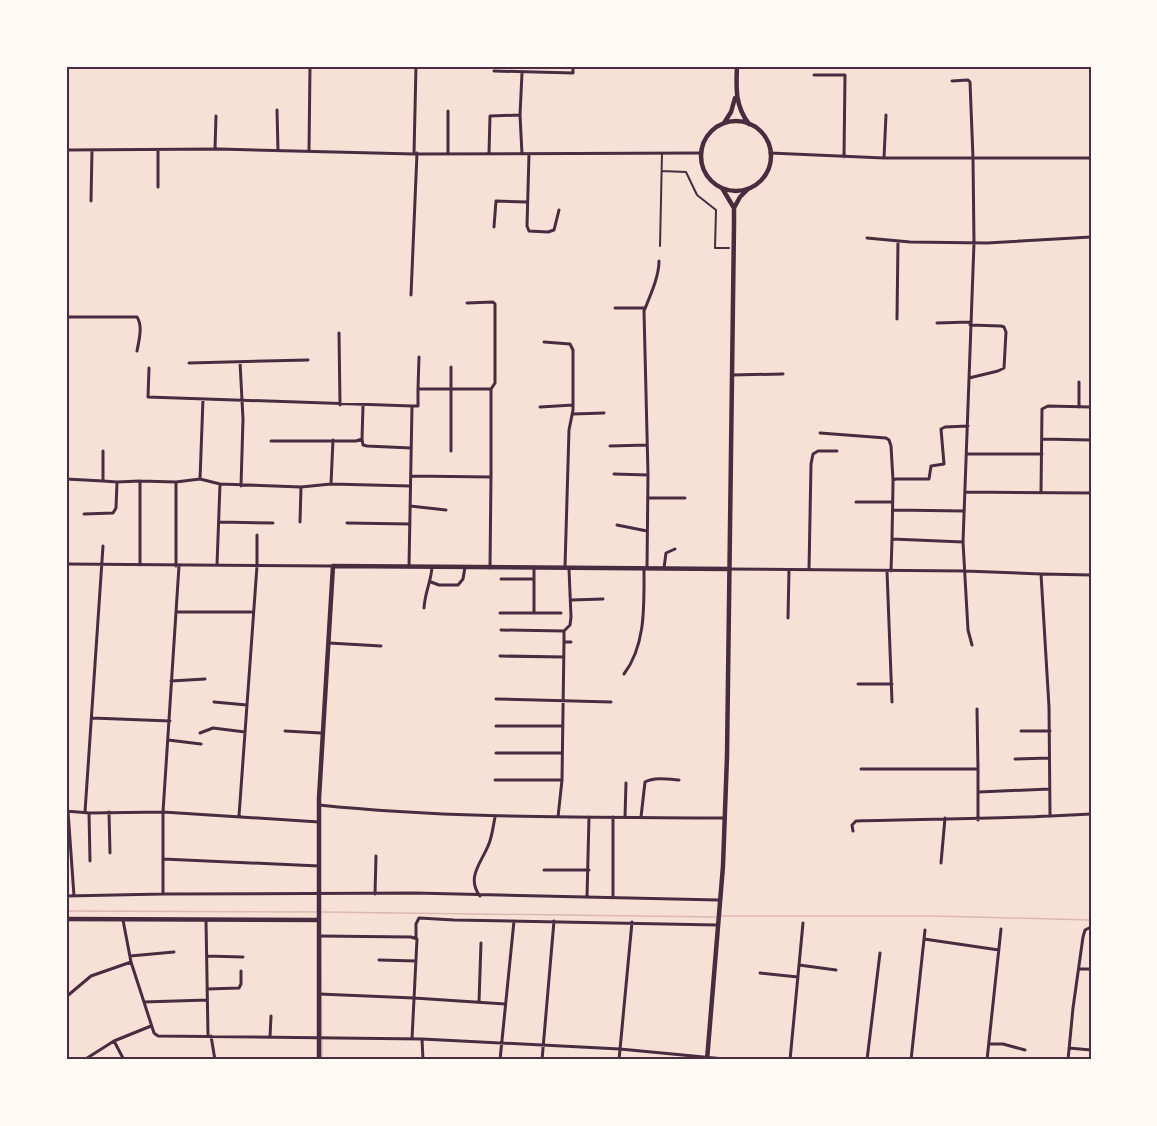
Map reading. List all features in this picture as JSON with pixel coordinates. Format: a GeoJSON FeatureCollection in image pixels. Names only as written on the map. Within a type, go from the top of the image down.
{"type":"FeatureCollection","features":[{"type":"Feature","properties":{"kind":"street"},"geometry":{"type":"LineString","coordinates":[[309,151],[310,66]]}},
{"type":"Feature","properties":{"kind":"street"},"geometry":{"type":"LineString","coordinates":[[327,66],[416,66],[416,154],[411,295]]}},
{"type":"Feature","properties":{"kind":"street"},"geometry":{"type":"LineString","coordinates":[[494,71],[573,73],[573,66]]}},
{"type":"Feature","properties":{"kind":"street"},"geometry":{"type":"LineString","coordinates":[[734,208],[722,188],[706,174],[701,153],[708,135],[723,123],[731,112],[736,96],[737,66]]}},
{"type":"Feature","properties":{"kind":"street"},"geometry":{"type":"LineString","coordinates":[[522,73],[520,115],[522,154]]}},
{"type":"Feature","properties":{"kind":"street"},"geometry":{"type":"LineString","coordinates":[[814,75],[845,75],[844,157]]}},
{"type":"Feature","properties":{"kind":"street"},"geometry":{"type":"LineString","coordinates":[[952,81],[968,80],[970,82],[974,158],[974,243],[963,542],[968,624],[972,645]]}},
{"type":"Feature","properties":{"kind":"street"},"geometry":{"type":"LineString","coordinates":[[736,96],[742,114],[749,124]]}},
{"type":"Feature","properties":{"kind":"street"},"geometry":{"type":"LineString","coordinates":[[277,110],[278,151]]}},
{"type":"Feature","properties":{"kind":"street"},"geometry":{"type":"LineString","coordinates":[[448,111],[448,153]]}},
{"type":"Feature","properties":{"kind":"street"},"geometry":{"type":"LineString","coordinates":[[489,154],[490,116],[520,115]]}},
{"type":"Feature","properties":{"kind":"street"},"geometry":{"type":"LineString","coordinates":[[884,158],[886,115]]}},
{"type":"Feature","properties":{"kind":"street"},"geometry":{"type":"LineString","coordinates":[[215,149],[216,116]]}},
{"type":"Feature","properties":{"kind":"street"},"geometry":{"type":"LineString","coordinates":[[707,1058],[718,900],[723,866],[727,756],[734,208],[740,197],[764,175],[770,163],[770,153],[765,138],[758,129],[736,121],[723,123]]}},
{"type":"Feature","properties":{"kind":"street"},"geometry":{"type":"LineString","coordinates":[[66,150],[215,149],[416,154],[701,153]]}},
{"type":"Feature","properties":{"kind":"street"},"geometry":{"type":"LineString","coordinates":[[91,201],[92,150]]}},
{"type":"Feature","properties":{"kind":"street"},"geometry":{"type":"LineString","coordinates":[[158,150],[158,187]]}},
{"type":"Feature","properties":{"kind":"street"},"geometry":{"type":"LineString","coordinates":[[529,153],[527,226],[532,232],[554,230],[559,210]]}},
{"type":"Feature","properties":{"kind":"street"},"geometry":{"type":"LineString","coordinates":[[660,246],[662,153]]}},
{"type":"Feature","properties":{"kind":"street"},"geometry":{"type":"LineString","coordinates":[[770,153],[884,158],[1091,158]]}},
{"type":"Feature","properties":{"kind":"street"},"geometry":{"type":"LineString","coordinates":[[662,171],[686,172],[697,195],[716,210],[715,248],[729,248]]}},
{"type":"Feature","properties":{"kind":"street"},"geometry":{"type":"LineString","coordinates":[[722,188],[739,190],[750,187]]}},
{"type":"Feature","properties":{"kind":"street"},"geometry":{"type":"LineString","coordinates":[[494,227],[496,201],[527,202]]}},
{"type":"Feature","properties":{"kind":"street"},"geometry":{"type":"LineString","coordinates":[[867,238],[974,243],[1091,237]]}},
{"type":"Feature","properties":{"kind":"street"},"geometry":{"type":"LineString","coordinates":[[897,319],[898,241]]}},
{"type":"Feature","properties":{"kind":"street"},"geometry":{"type":"LineString","coordinates":[[624,674],[633,662],[640,637],[644,602],[648,475],[644,354],[645,308],[658,276],[659,261]]}},
{"type":"Feature","properties":{"kind":"street"},"geometry":{"type":"LineString","coordinates":[[467,303],[493,302],[495,304],[495,383],[491,389],[490,568]]}},
{"type":"Feature","properties":{"kind":"street"},"geometry":{"type":"LineString","coordinates":[[615,308],[645,308]]}},
{"type":"Feature","properties":{"kind":"street"},"geometry":{"type":"LineString","coordinates":[[66,317],[138,317],[140,328],[137,351]]}},
{"type":"Feature","properties":{"kind":"street"},"geometry":{"type":"LineString","coordinates":[[937,323],[970,323],[1004,327],[1006,332],[1004,368],[969,378]]}},
{"type":"Feature","properties":{"kind":"street"},"geometry":{"type":"LineString","coordinates":[[339,333],[340,405]]}},
{"type":"Feature","properties":{"kind":"street"},"geometry":{"type":"LineString","coordinates":[[544,342],[565,343],[572,347],[573,414],[569,430],[567,569],[571,600],[570,625],[564,631],[562,780],[558,817]]}},
{"type":"Feature","properties":{"kind":"street"},"geometry":{"type":"LineString","coordinates":[[149,368],[148,397],[363,406],[418,406],[419,357]]}},
{"type":"Feature","properties":{"kind":"street"},"geometry":{"type":"LineString","coordinates":[[189,363],[308,360]]}},
{"type":"Feature","properties":{"kind":"street"},"geometry":{"type":"LineString","coordinates":[[240,362],[243,419],[241,486]]}},
{"type":"Feature","properties":{"kind":"street"},"geometry":{"type":"LineString","coordinates":[[451,451],[452,367]]}},
{"type":"Feature","properties":{"kind":"street"},"geometry":{"type":"LineString","coordinates":[[732,375],[783,374]]}},
{"type":"Feature","properties":{"kind":"street"},"geometry":{"type":"LineString","coordinates":[[1079,382],[1079,407]]}},
{"type":"Feature","properties":{"kind":"street"},"geometry":{"type":"LineString","coordinates":[[418,389],[491,389]]}},
{"type":"Feature","properties":{"kind":"street"},"geometry":{"type":"LineString","coordinates":[[200,479],[203,399]]}},
{"type":"Feature","properties":{"kind":"street"},"geometry":{"type":"LineString","coordinates":[[540,407],[573,405]]}},
{"type":"Feature","properties":{"kind":"street"},"geometry":{"type":"LineString","coordinates":[[363,406],[363,445],[411,448]]}},
{"type":"Feature","properties":{"kind":"street"},"geometry":{"type":"LineString","coordinates":[[409,567],[412,406]]}},
{"type":"Feature","properties":{"kind":"street"},"geometry":{"type":"LineString","coordinates":[[1041,493],[1044,408],[1091,407]]}},
{"type":"Feature","properties":{"kind":"street"},"geometry":{"type":"LineString","coordinates":[[573,414],[604,413]]}},
{"type":"Feature","properties":{"kind":"street"},"geometry":{"type":"LineString","coordinates":[[893,480],[930,480],[931,466],[944,464],[941,429],[968,426]]}},
{"type":"Feature","properties":{"kind":"street"},"geometry":{"type":"LineString","coordinates":[[820,433],[890,440],[893,480],[889,571],[892,702]]}},
{"type":"Feature","properties":{"kind":"street"},"geometry":{"type":"LineString","coordinates":[[1042,439],[1091,440]]}},
{"type":"Feature","properties":{"kind":"street"},"geometry":{"type":"LineString","coordinates":[[332,484],[333,440]]}},
{"type":"Feature","properties":{"kind":"street"},"geometry":{"type":"LineString","coordinates":[[271,441],[362,440]]}},
{"type":"Feature","properties":{"kind":"street"},"geometry":{"type":"LineString","coordinates":[[610,446],[647,445]]}},
{"type":"Feature","properties":{"kind":"street"},"geometry":{"type":"LineString","coordinates":[[66,461],[67,448]]}},
{"type":"Feature","properties":{"kind":"street"},"geometry":{"type":"LineString","coordinates":[[103,451],[103,481]]}},
{"type":"Feature","properties":{"kind":"street"},"geometry":{"type":"LineString","coordinates":[[810,570],[813,454],[818,451],[837,451]]}},
{"type":"Feature","properties":{"kind":"street"},"geometry":{"type":"LineString","coordinates":[[967,454],[1042,454]]}},
{"type":"Feature","properties":{"kind":"street"},"geometry":{"type":"LineString","coordinates":[[615,474],[648,475]]}},
{"type":"Feature","properties":{"kind":"street"},"geometry":{"type":"LineString","coordinates":[[411,476],[491,477]]}},
{"type":"Feature","properties":{"kind":"street"},"geometry":{"type":"LineString","coordinates":[[66,479],[176,482],[200,479],[241,486],[301,487],[332,484],[410,486]]}},
{"type":"Feature","properties":{"kind":"street"},"geometry":{"type":"LineString","coordinates":[[140,481],[140,566]]}},
{"type":"Feature","properties":{"kind":"street"},"geometry":{"type":"LineString","coordinates":[[84,514],[113,513],[116,508],[117,482]]}},
{"type":"Feature","properties":{"kind":"street"},"geometry":{"type":"LineString","coordinates":[[163,894],[164,812],[176,612],[176,482]]}},
{"type":"Feature","properties":{"kind":"street"},"geometry":{"type":"LineString","coordinates":[[217,566],[220,483]]}},
{"type":"Feature","properties":{"kind":"street"},"geometry":{"type":"LineString","coordinates":[[300,522],[301,487]]}},
{"type":"Feature","properties":{"kind":"street"},"geometry":{"type":"LineString","coordinates":[[965,492],[1091,494]]}},
{"type":"Feature","properties":{"kind":"street"},"geometry":{"type":"LineString","coordinates":[[647,498],[685,498]]}},
{"type":"Feature","properties":{"kind":"street"},"geometry":{"type":"LineString","coordinates":[[856,502],[892,502]]}},
{"type":"Feature","properties":{"kind":"street"},"geometry":{"type":"LineString","coordinates":[[410,506],[446,510]]}},
{"type":"Feature","properties":{"kind":"street"},"geometry":{"type":"LineString","coordinates":[[893,510],[964,511]]}},
{"type":"Feature","properties":{"kind":"street"},"geometry":{"type":"LineString","coordinates":[[219,522],[273,523]]}},
{"type":"Feature","properties":{"kind":"street"},"geometry":{"type":"LineString","coordinates":[[347,523],[410,524]]}},
{"type":"Feature","properties":{"kind":"street"},"geometry":{"type":"LineString","coordinates":[[617,525],[647,531]]}},
{"type":"Feature","properties":{"kind":"street"},"geometry":{"type":"LineString","coordinates":[[239,816],[257,566],[256,535]]}},
{"type":"Feature","properties":{"kind":"street"},"geometry":{"type":"LineString","coordinates":[[892,539],[963,542]]}},
{"type":"Feature","properties":{"kind":"street"},"geometry":{"type":"LineString","coordinates":[[90,861],[87,812],[103,546]]}},
{"type":"Feature","properties":{"kind":"street"},"geometry":{"type":"LineString","coordinates":[[664,570],[666,553],[675,549]]}},
{"type":"Feature","properties":{"kind":"street"},"geometry":{"type":"LineString","coordinates":[[66,564],[965,571],[1091,575]]}},
{"type":"Feature","properties":{"kind":"street"},"geometry":{"type":"LineString","coordinates":[[319,1060],[321,733],[333,566]]}},
{"type":"Feature","properties":{"kind":"street"},"geometry":{"type":"LineString","coordinates":[[424,608],[426,588],[431,582],[432,567]]}},
{"type":"Feature","properties":{"kind":"street"},"geometry":{"type":"LineString","coordinates":[[431,582],[439,585],[458,585],[463,579],[465,567]]}},
{"type":"Feature","properties":{"kind":"street"},"geometry":{"type":"LineString","coordinates":[[534,568],[534,613]]}},
{"type":"Feature","properties":{"kind":"street"},"geometry":{"type":"LineString","coordinates":[[788,618],[789,570]]}},
{"type":"Feature","properties":{"kind":"street"},"geometry":{"type":"LineString","coordinates":[[1041,574],[1050,731],[1051,816]]}},
{"type":"Feature","properties":{"kind":"street"},"geometry":{"type":"LineString","coordinates":[[501,579],[534,579]]}},
{"type":"Feature","properties":{"kind":"street"},"geometry":{"type":"LineString","coordinates":[[571,600],[603,599]]}},
{"type":"Feature","properties":{"kind":"street"},"geometry":{"type":"LineString","coordinates":[[176,612],[253,612]]}},
{"type":"Feature","properties":{"kind":"street"},"geometry":{"type":"LineString","coordinates":[[500,613],[561,613]]}},
{"type":"Feature","properties":{"kind":"street"},"geometry":{"type":"LineString","coordinates":[[501,630],[564,631]]}},
{"type":"Feature","properties":{"kind":"street"},"geometry":{"type":"LineString","coordinates":[[564,642],[571,642]]}},
{"type":"Feature","properties":{"kind":"street"},"geometry":{"type":"LineString","coordinates":[[329,643],[381,646]]}},
{"type":"Feature","properties":{"kind":"street"},"geometry":{"type":"LineString","coordinates":[[500,656],[564,657]]}},
{"type":"Feature","properties":{"kind":"street"},"geometry":{"type":"LineString","coordinates":[[171,681],[206,679]]}},
{"type":"Feature","properties":{"kind":"street"},"geometry":{"type":"LineString","coordinates":[[858,684],[892,684]]}},
{"type":"Feature","properties":{"kind":"street"},"geometry":{"type":"LineString","coordinates":[[496,699],[611,702]]}},
{"type":"Feature","properties":{"kind":"street"},"geometry":{"type":"LineString","coordinates":[[214,702],[247,705]]}},
{"type":"Feature","properties":{"kind":"street"},"geometry":{"type":"LineString","coordinates":[[977,710],[978,820]]}},
{"type":"Feature","properties":{"kind":"street"},"geometry":{"type":"LineString","coordinates":[[92,718],[170,721]]}},
{"type":"Feature","properties":{"kind":"street"},"geometry":{"type":"LineString","coordinates":[[496,726],[563,726]]}},
{"type":"Feature","properties":{"kind":"street"},"geometry":{"type":"LineString","coordinates":[[200,733],[213,728],[245,732]]}},
{"type":"Feature","properties":{"kind":"street"},"geometry":{"type":"LineString","coordinates":[[285,731],[321,733]]}},
{"type":"Feature","properties":{"kind":"street"},"geometry":{"type":"LineString","coordinates":[[1020,731],[1050,731]]}},
{"type":"Feature","properties":{"kind":"street"},"geometry":{"type":"LineString","coordinates":[[168,740],[201,744]]}},
{"type":"Feature","properties":{"kind":"street"},"geometry":{"type":"LineString","coordinates":[[496,753],[562,753]]}},
{"type":"Feature","properties":{"kind":"street"},"geometry":{"type":"LineString","coordinates":[[1015,759],[1049,758]]}},
{"type":"Feature","properties":{"kind":"street"},"geometry":{"type":"LineString","coordinates":[[861,769],[978,769]]}},
{"type":"Feature","properties":{"kind":"street"},"geometry":{"type":"LineString","coordinates":[[495,780],[562,780]]}},
{"type":"Feature","properties":{"kind":"street"},"geometry":{"type":"LineString","coordinates":[[640,818],[647,780],[679,780]]}},
{"type":"Feature","properties":{"kind":"street"},"geometry":{"type":"LineString","coordinates":[[625,817],[626,783]]}},
{"type":"Feature","properties":{"kind":"street"},"geometry":{"type":"LineString","coordinates":[[978,792],[1049,789]]}},
{"type":"Feature","properties":{"kind":"street"},"geometry":{"type":"LineString","coordinates":[[319,806],[395,813],[495,817],[724,818]]}},
{"type":"Feature","properties":{"kind":"street"},"geometry":{"type":"LineString","coordinates":[[74,896],[67,811],[164,812],[319,822]]}},
{"type":"Feature","properties":{"kind":"street"},"geometry":{"type":"LineString","coordinates":[[109,812],[110,853]]}},
{"type":"Feature","properties":{"kind":"street"},"geometry":{"type":"LineString","coordinates":[[853,831],[852,825],[856,821],[945,818],[978,820],[1091,814]]}},
{"type":"Feature","properties":{"kind":"street"},"geometry":{"type":"LineString","coordinates":[[480,896],[475,890],[474,879],[489,845],[495,817]]}},
{"type":"Feature","properties":{"kind":"street"},"geometry":{"type":"LineString","coordinates":[[587,897],[589,817]]}},
{"type":"Feature","properties":{"kind":"street"},"geometry":{"type":"LineString","coordinates":[[613,817],[613,897]]}},
{"type":"Feature","properties":{"kind":"street"},"geometry":{"type":"LineString","coordinates":[[941,863],[945,818]]}},
{"type":"Feature","properties":{"kind":"street"},"geometry":{"type":"LineString","coordinates":[[375,894],[376,856]]}},
{"type":"Feature","properties":{"kind":"street"},"geometry":{"type":"LineString","coordinates":[[163,859],[319,866]]}},
{"type":"Feature","properties":{"kind":"street"},"geometry":{"type":"LineString","coordinates":[[544,870],[589,870]]}},
{"type":"Feature","properties":{"kind":"street"},"geometry":{"type":"LineString","coordinates":[[66,896],[375,894],[718,900]]}},
{"type":"Feature","properties":{"kind":"street"},"geometry":{"type":"LineString","coordinates":[[123,918],[131,962],[153,1033],[158,1036],[422,1039],[620,1049],[735,1060]]}},
{"type":"Feature","properties":{"kind":"street"},"geometry":{"type":"LineString","coordinates":[[66,919],[319,918]]}},
{"type":"Feature","properties":{"kind":"street"},"geometry":{"type":"LineString","coordinates":[[412,1039],[416,924],[419,918],[717,924]]}},
{"type":"Feature","properties":{"kind":"street"},"geometry":{"type":"LineString","coordinates":[[206,920],[209,1036],[216,1060]]}},
{"type":"Feature","properties":{"kind":"street"},"geometry":{"type":"LineString","coordinates":[[500,1060],[514,921]]}},
{"type":"Feature","properties":{"kind":"street"},"geometry":{"type":"LineString","coordinates":[[542,1060],[554,921]]}},
{"type":"Feature","properties":{"kind":"street"},"geometry":{"type":"LineString","coordinates":[[619,1060],[632,922]]}},
{"type":"Feature","properties":{"kind":"street"},"geometry":{"type":"LineString","coordinates":[[790,1060],[803,923]]}},
{"type":"Feature","properties":{"kind":"street"},"geometry":{"type":"LineString","coordinates":[[1068,1060],[1084,933],[1091,927]]}},
{"type":"Feature","properties":{"kind":"street"},"geometry":{"type":"LineString","coordinates":[[987,1060],[1001,929]]}},
{"type":"Feature","properties":{"kind":"street"},"geometry":{"type":"LineString","coordinates":[[910,1060],[925,930]]}},
{"type":"Feature","properties":{"kind":"street"},"geometry":{"type":"LineString","coordinates":[[319,936],[416,938]]}},
{"type":"Feature","properties":{"kind":"street"},"geometry":{"type":"LineString","coordinates":[[924,939],[999,950]]}},
{"type":"Feature","properties":{"kind":"street"},"geometry":{"type":"LineString","coordinates":[[479,1002],[481,943]]}},
{"type":"Feature","properties":{"kind":"street"},"geometry":{"type":"LineString","coordinates":[[130,956],[174,952]]}},
{"type":"Feature","properties":{"kind":"street"},"geometry":{"type":"LineString","coordinates":[[867,1060],[880,952]]}},
{"type":"Feature","properties":{"kind":"street"},"geometry":{"type":"LineString","coordinates":[[207,956],[243,957]]}},
{"type":"Feature","properties":{"kind":"street"},"geometry":{"type":"LineString","coordinates":[[379,960],[416,961]]}},
{"type":"Feature","properties":{"kind":"street"},"geometry":{"type":"LineString","coordinates":[[66,997],[91,976],[131,962]]}},
{"type":"Feature","properties":{"kind":"street"},"geometry":{"type":"LineString","coordinates":[[799,965],[836,970]]}},
{"type":"Feature","properties":{"kind":"street"},"geometry":{"type":"LineString","coordinates":[[1078,969],[1091,969]]}},
{"type":"Feature","properties":{"kind":"street"},"geometry":{"type":"LineString","coordinates":[[207,989],[238,988],[241,984],[241,971]]}},
{"type":"Feature","properties":{"kind":"street"},"geometry":{"type":"LineString","coordinates":[[760,973],[798,977]]}},
{"type":"Feature","properties":{"kind":"street"},"geometry":{"type":"LineString","coordinates":[[319,994],[505,1004]]}},
{"type":"Feature","properties":{"kind":"street"},"geometry":{"type":"LineString","coordinates":[[144,1002],[207,1000]]}},
{"type":"Feature","properties":{"kind":"street"},"geometry":{"type":"LineString","coordinates":[[270,1037],[271,1016]]}},
{"type":"Feature","properties":{"kind":"street"},"geometry":{"type":"LineString","coordinates":[[84,1060],[114,1041],[151,1026]]}},
{"type":"Feature","properties":{"kind":"street"},"geometry":{"type":"LineString","coordinates":[[422,1039],[423,1060]]}},
{"type":"Feature","properties":{"kind":"street"},"geometry":{"type":"LineString","coordinates":[[114,1041],[124,1060]]}},
{"type":"Feature","properties":{"kind":"street"},"geometry":{"type":"LineString","coordinates":[[989,1044],[1004,1044],[1025,1050]]}},
{"type":"Feature","properties":{"kind":"street"},"geometry":{"type":"LineString","coordinates":[[1069,1048],[1091,1050]]}},
{"type":"Feature","properties":{"kind":"waterway"},"geometry":{"type":"LineString","coordinates":[[66,911],[317,912]]}},
{"type":"Feature","properties":{"kind":"waterway"},"geometry":{"type":"LineString","coordinates":[[322,912],[716,917]]}},
{"type":"Feature","properties":{"kind":"waterway"},"geometry":{"type":"LineString","coordinates":[[721,916],[933,916],[1091,920]]}},
{"type":"Feature","properties":{"kind":"waterway"},"geometry":{"type":"LineString","coordinates":[[321,938],[322,1060]]}},
{"type":"Feature","properties":{"kind":"waterway"},"geometry":{"type":"LineString","coordinates":[[66,1055],[69,1060]]}}]}
